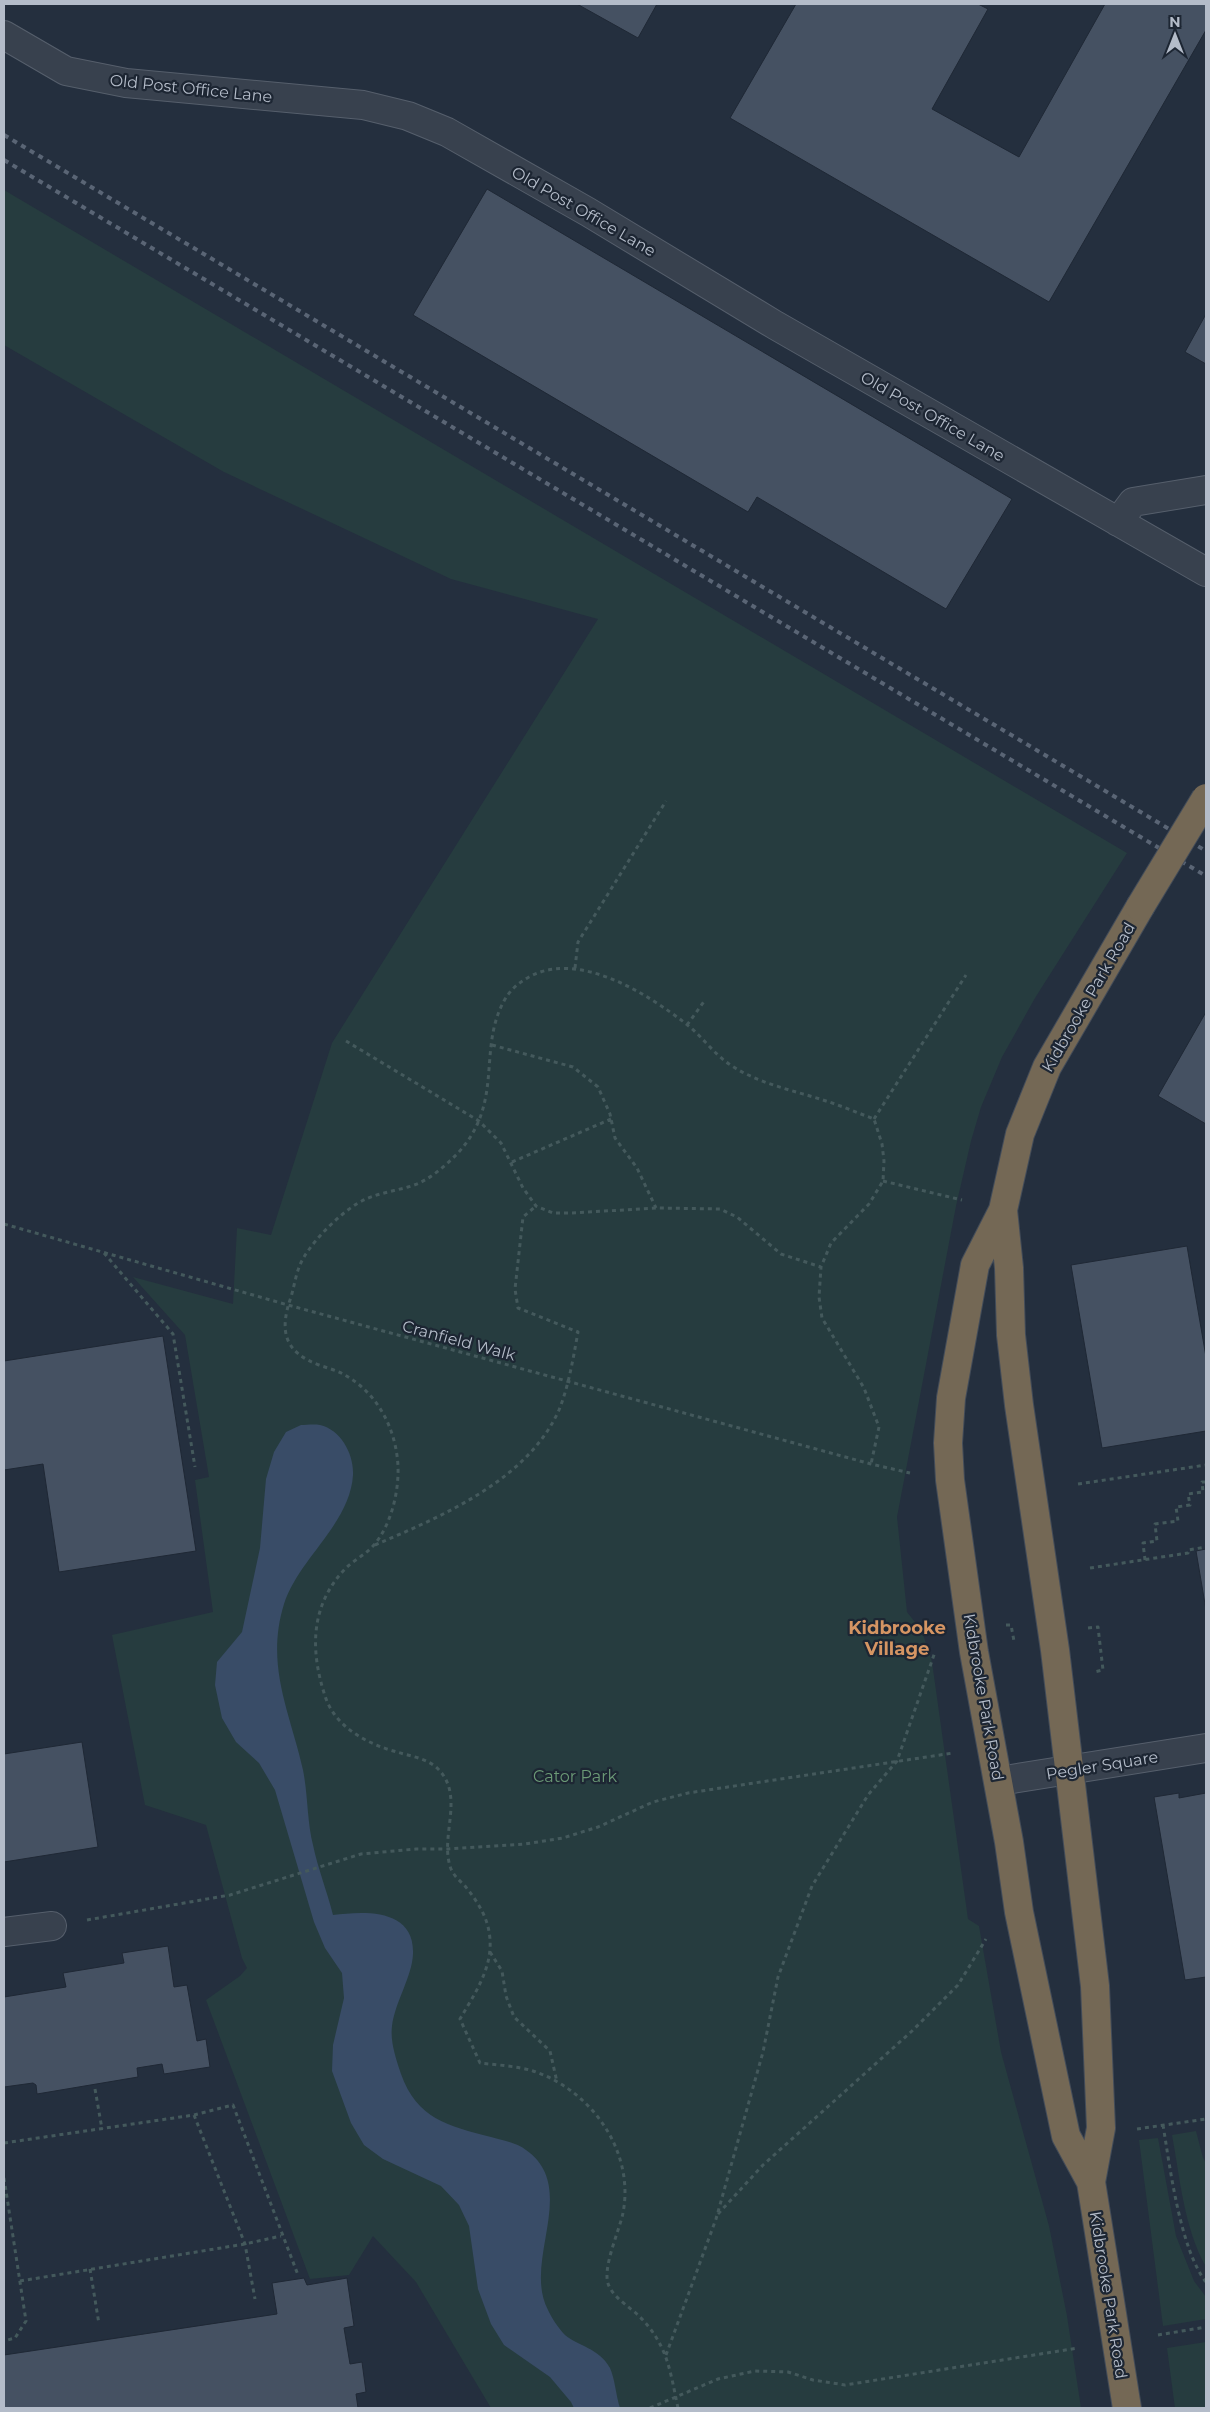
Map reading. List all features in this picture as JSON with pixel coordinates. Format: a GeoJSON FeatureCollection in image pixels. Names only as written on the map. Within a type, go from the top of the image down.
{"type":"FeatureCollection","features":[{"type":"Feature","properties":{"kind":"highway","name":"Kidbrooke Park Road"},"geometry":{"type":"LineString","coordinates":[[1127,2408],[1091,2182],[1066,2136],[1019,1912],[972,1637],[950,1480],[948,1443],[951,1398],[974,1264],[1003,1210],[1020,1134],[1046,1067],[1206,798]]}},
{"type":"Feature","properties":{"kind":"highway","name":"Kidbrooke Park Road"},"geometry":{"type":"LineString","coordinates":[[1003,1210],[1009,1268],[1011,1335],[1019,1405],[1055,1650],[1094,1986],[1101,2128],[1091,2182]]}},
{"type":"Feature","properties":{"kind":"street","name":"Old Post Office Lane"},"geometry":{"type":"LineString","coordinates":[[4,35],[66,70],[126,83],[363,105],[408,116],[447,132],[588,212],[775,325],[1206,572]]}},
{"type":"Feature","properties":{"kind":"street"},"geometry":{"type":"LineString","coordinates":[[1118,522],[1133,502],[1206,490]]}},
{"type":"Feature","properties":{"kind":"street","name":"Pegler Square"},"geometry":{"type":"LineString","coordinates":[[998,1781],[1206,1748]]}},
{"type":"Feature","properties":{"kind":"street"},"geometry":{"type":"LineString","coordinates":[[4,1932],[52,1926]]}},
{"type":"Feature","properties":{"kind":"path"},"geometry":{"type":"LineString","coordinates":[[574,968],[578,942],[666,801]]}},
{"type":"Feature","properties":{"kind":"path"},"geometry":{"type":"LineString","coordinates":[[374,1545],[388,1519],[397,1493],[398,1467],[394,1440],[384,1413],[365,1389],[342,1373],[315,1364],[297,1354],[286,1338],[284,1319],[297,1270],[306,1254],[347,1210],[366,1199],[387,1191],[411,1186],[431,1176],[447,1164],[464,1146],[479,1121],[490,1080],[492,1045],[497,1020],[504,1000],[516,985],[536,974],[559,968],[574,968],[604,977],[642,994],[687,1025],[728,1064],[759,1080],[829,1102],[874,1119]]}},
{"type":"Feature","properties":{"kind":"path"},"geometry":{"type":"LineString","coordinates":[[871,1464],[878,1427],[864,1388],[822,1318],[818,1297],[821,1267],[831,1243],[869,1204],[883,1181],[883,1152],[874,1119],[966,975]]}},
{"type":"Feature","properties":{"kind":"path"},"geometry":{"type":"LineString","coordinates":[[687,1025],[705,1000]]}},
{"type":"Feature","properties":{"kind":"path"},"geometry":{"type":"LineString","coordinates":[[346,1041],[479,1121],[501,1143],[512,1162],[523,1188],[536,1206],[553,1213],[646,1208],[720,1209],[737,1217],[781,1254],[821,1267]]}},
{"type":"Feature","properties":{"kind":"path"},"geometry":{"type":"LineString","coordinates":[[492,1045],[573,1067],[598,1087],[611,1119],[615,1138],[637,1168],[656,1208]]}},
{"type":"Feature","properties":{"kind":"path"},"geometry":{"type":"LineString","coordinates":[[512,1162],[611,1119]]}},
{"type":"Feature","properties":{"kind":"path"},"geometry":{"type":"LineString","coordinates":[[883,1181],[962,1200]]}},
{"type":"Feature","properties":{"kind":"path"},"geometry":{"type":"LineString","coordinates":[[536,1206],[523,1217],[515,1290],[518,1308],[578,1332],[569,1383],[558,1411],[540,1441],[504,1477],[454,1509],[374,1545],[346,1568],[329,1590],[318,1614],[314,1643],[326,1700],[352,1732],[371,1743],[418,1757],[435,1766],[446,1779],[451,1795],[448,1850],[451,1871],[478,1904],[487,1924],[491,1943],[487,1966],[479,1986],[460,2019],[480,2063],[532,2071],[558,2082],[581,2098],[599,2117],[611,2136],[618,2155],[623,2182],[623,2210],[606,2271],[609,2286],[639,2316],[666,2355],[674,2379],[678,2408]]}},
{"type":"Feature","properties":{"kind":"path","name":"Cranfield Walk"},"geometry":{"type":"LineString","coordinates":[[4,1224],[569,1383],[910,1473]]}},
{"type":"Feature","properties":{"kind":"path"},"geometry":{"type":"LineString","coordinates":[[104,1252],[173,1334],[195,1467]]}},
{"type":"Feature","properties":{"kind":"path"},"geometry":{"type":"LineString","coordinates":[[1078,1484],[1206,1465]]}},
{"type":"Feature","properties":{"kind":"path"},"geometry":{"type":"LineString","coordinates":[[1145,1560],[1142,1544],[1157,1541],[1154,1524],[1178,1521],[1176,1507],[1190,1505],[1188,1494],[1203,1492],[1202,1482],[1206,1482]]}},
{"type":"Feature","properties":{"kind":"path"},"geometry":{"type":"LineString","coordinates":[[1090,1568],[1188,1554],[1188,1550],[1206,1547]]}},
{"type":"Feature","properties":{"kind":"path"},"geometry":{"type":"LineString","coordinates":[[1098,1627],[1103,1670]]}},
{"type":"Feature","properties":{"kind":"path"},"geometry":{"type":"LineString","coordinates":[[666,2355],[717,2214],[763,2052],[778,1977],[812,1886],[868,1795],[897,1760],[935,1652]]}},
{"type":"Feature","properties":{"kind":"path"},"geometry":{"type":"LineString","coordinates":[[52,1926],[230,1895],[361,1854],[525,1844],[563,1838],[598,1827],[653,1802],[688,1793],[953,1753]]}},
{"type":"Feature","properties":{"kind":"path"},"geometry":{"type":"LineString","coordinates":[[717,2214],[763,2165],[912,2031],[958,1985],[987,1936]]}},
{"type":"Feature","properties":{"kind":"path"},"geometry":{"type":"LineString","coordinates":[[490,1951],[502,1971],[506,1996],[514,2017],[550,2051],[558,2082]]}},
{"type":"Feature","properties":{"kind":"path"},"geometry":{"type":"LineString","coordinates":[[95,2089],[102,2129]]}},
{"type":"Feature","properties":{"kind":"path"},"geometry":{"type":"LineString","coordinates":[[4,2143],[194,2115],[233,2105],[281,2236],[298,2275]]}},
{"type":"Feature","properties":{"kind":"path"},"geometry":{"type":"LineString","coordinates":[[194,2115],[245,2244],[255,2299]]}},
{"type":"Feature","properties":{"kind":"path"},"geometry":{"type":"LineString","coordinates":[[1131,2130],[1206,2119]]}},
{"type":"Feature","properties":{"kind":"path"},"geometry":{"type":"LineString","coordinates":[[1163,2125],[1180,2214],[1191,2252],[1206,2282]]}},
{"type":"Feature","properties":{"kind":"path"},"geometry":{"type":"LineString","coordinates":[[4,2178],[26,2320],[15,2338],[4,2341]]}},
{"type":"Feature","properties":{"kind":"path"},"geometry":{"type":"LineString","coordinates":[[20,2281],[245,2244],[281,2236]]}},
{"type":"Feature","properties":{"kind":"path"},"geometry":{"type":"LineString","coordinates":[[90,2269],[99,2324]]}},
{"type":"Feature","properties":{"kind":"path"},"geometry":{"type":"LineString","coordinates":[[1158,2335],[1206,2327]]}},
{"type":"Feature","properties":{"kind":"path"},"geometry":{"type":"LineString","coordinates":[[650,2408],[718,2379],[754,2371],[788,2372],[813,2380],[845,2385],[1078,2348]]}},
{"type":"Feature","properties":{"kind":"green space","name":"Cator Park"},"geometry":{"type":"Polygon","coordinates":[[[4,190],[1127,853],[1035,998],[1002,1057],[981,1107],[956,1206],[897,1517],[907,1612],[922,1631],[932,1662],[968,1919],[979,1926],[1001,2052],[1049,2226],[1067,2316],[1081,2408],[491,2408],[416,2282],[373,2236],[349,2275],[310,2279],[206,2000],[240,1976],[247,1968],[242,1958],[206,1825],[145,1805],[112,1635],[213,1612],[195,1480],[209,1477],[185,1335],[133,1277],[233,1304],[237,1228],[271,1235],[332,1043],[598,619],[451,579],[224,472],[4,345],[4,190]]]}},
{"type":"Feature","properties":{"kind":"green space"},"geometry":{"type":"Polygon","coordinates":[[[1196,2131],[1206,2163],[1206,2267],[1188,2219],[1172,2135],[1196,2131]]]}},
{"type":"Feature","properties":{"kind":"green space"},"geometry":{"type":"Polygon","coordinates":[[[1158,2138],[1176,2236],[1194,2281],[1206,2297],[1206,2319],[1163,2326],[1139,2140],[1158,2138]]]}},
{"type":"Feature","properties":{"kind":"green space"},"geometry":{"type":"Polygon","coordinates":[[[1206,2342],[1206,2408],[1175,2408],[1167,2348],[1206,2342]]]}},
{"type":"Feature","properties":{"kind":"water"},"geometry":{"type":"Polygon","coordinates":[[[301,1425],[320,1425],[334,1432],[340,1437],[349,1451],[353,1467],[350,1493],[343,1509],[291,1587],[284,1604],[277,1648],[278,1668],[286,1708],[303,1770],[311,1836],[333,1915],[372,1913],[397,1920],[406,1928],[411,1939],[412,1963],[396,2008],[392,2026],[395,2056],[401,2074],[408,2089],[425,2111],[461,2129],[518,2145],[526,2150],[541,2166],[549,2184],[550,2204],[541,2270],[542,2291],[548,2310],[555,2323],[565,2335],[594,2352],[605,2361],[612,2372],[620,2408],[574,2408],[550,2377],[504,2345],[491,2324],[478,2289],[469,2226],[459,2205],[441,2186],[383,2159],[364,2145],[351,2123],[332,2071],[333,2045],[344,1998],[342,1973],[325,1948],[314,1922],[275,1790],[259,1763],[236,1742],[222,1718],[215,1685],[217,1662],[242,1632],[260,1548],[266,1479],[274,1452],[286,1432],[301,1425]]]}},
{"type":"Feature","properties":{"kind":"building"},"geometry":{"type":"Polygon","coordinates":[[[577,4],[657,4],[638,38],[577,4]]]}},
{"type":"Feature","properties":{"kind":"building"},"geometry":{"type":"Polygon","coordinates":[[[796,4],[978,4],[988,9],[932,109],[1019,157],[1105,4],[1206,4],[1206,30],[1049,302],[730,118],[796,4]]]}},
{"type":"Feature","properties":{"kind":"building"},"geometry":{"type":"Polygon","coordinates":[[[487,189],[1012,499],[946,609],[757,497],[748,512],[413,315],[487,189]]]}},
{"type":"Feature","properties":{"kind":"building"},"geometry":{"type":"Polygon","coordinates":[[[1206,314],[1206,364],[1185,352],[1206,314]]]}},
{"type":"Feature","properties":{"kind":"building"},"geometry":{"type":"Polygon","coordinates":[[[1206,1012],[1206,1124],[1158,1096],[1206,1012]]]}},
{"type":"Feature","properties":{"kind":"building"},"geometry":{"type":"Polygon","coordinates":[[[1187,1246],[1206,1357],[1206,1431],[1102,1448],[1071,1265],[1187,1246]]]}},
{"type":"Feature","properties":{"kind":"building"},"geometry":{"type":"Polygon","coordinates":[[[163,1336],[196,1551],[59,1572],[43,1464],[4,1470],[4,1361],[163,1336]]]}},
{"type":"Feature","properties":{"kind":"building"},"geometry":{"type":"Polygon","coordinates":[[[1206,1549],[1206,1610],[1196,1551],[1206,1549]]]}},
{"type":"Feature","properties":{"kind":"building"},"geometry":{"type":"Polygon","coordinates":[[[82,1742],[98,1847],[4,1862],[4,1754],[82,1742]]]}},
{"type":"Feature","properties":{"kind":"building"},"geometry":{"type":"Polygon","coordinates":[[[1179,1793],[1179,1798],[1206,1793],[1206,1977],[1185,1980],[1154,1797],[1179,1793]]]}},
{"type":"Feature","properties":{"kind":"building"},"geometry":{"type":"Polygon","coordinates":[[[168,1946],[174,1987],[187,1985],[197,2041],[206,2039],[210,2067],[164,2074],[162,2064],[137,2068],[138,2077],[37,2094],[36,2085],[33,2083],[4,2087],[4,1997],[66,1987],[63,1973],[124,1963],[122,1953],[168,1946]]]}},
{"type":"Feature","properties":{"kind":"building"},"geometry":{"type":"Polygon","coordinates":[[[304,2278],[307,2285],[347,2278],[354,2326],[344,2328],[350,2364],[362,2362],[366,2392],[356,2394],[358,2408],[4,2408],[4,2355],[277,2314],[272,2283],[304,2278]]]}},
{"type":"Feature","properties":{"kind":"railway"},"geometry":{"type":"LineString","coordinates":[[4,135],[1206,851]]}},
{"type":"Feature","properties":{"kind":"railway"},"geometry":{"type":"LineString","coordinates":[[4,160],[1206,876]]}},
{"type":"Feature","properties":{"kind":"district","name":"Kidbrooke Village"},"geometry":{"type":"Point","coordinates":[897,1638]}}]}
